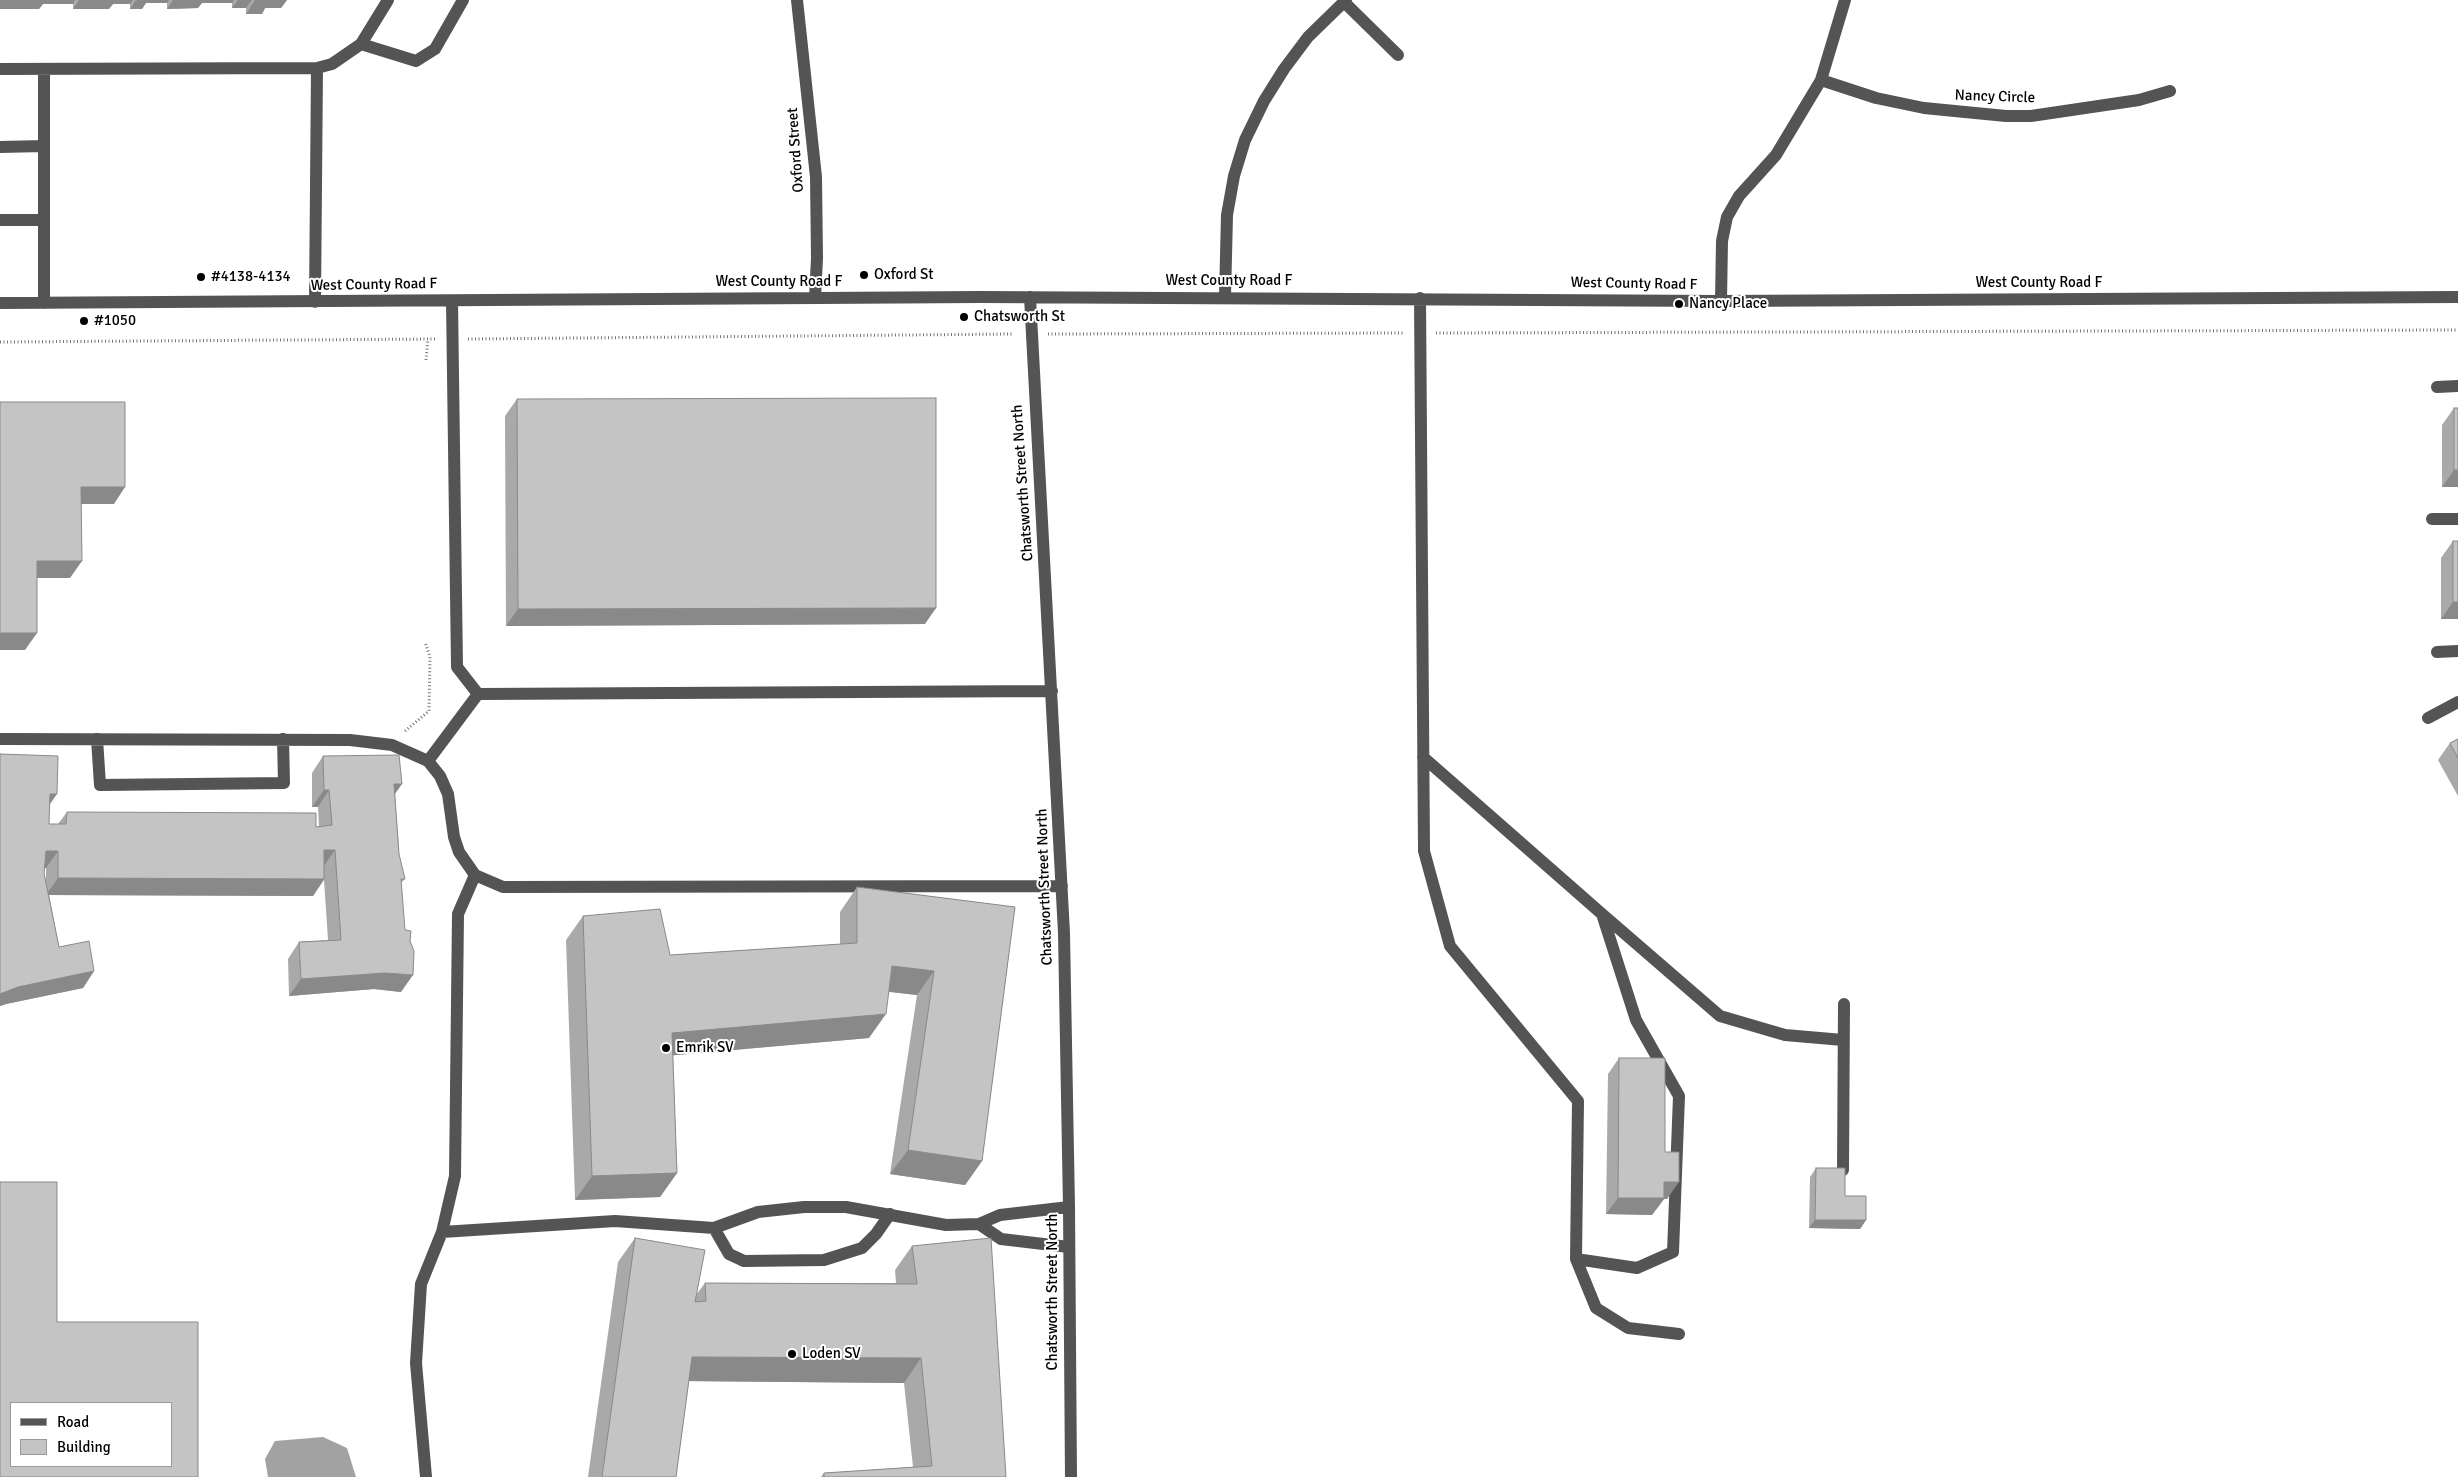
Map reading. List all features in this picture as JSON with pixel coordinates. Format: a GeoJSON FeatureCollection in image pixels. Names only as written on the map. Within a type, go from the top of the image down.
{"type":"FeatureCollection","features":[{"type":"Feature","properties":{"kind":"street"},"geometry":{"type":"LineString","coordinates":[[0,69],[317,68],[332,64],[361,44],[388,0]]}},
{"type":"Feature","properties":{"kind":"street"},"geometry":{"type":"LineString","coordinates":[[361,44],[416,61],[436,49],[463,0]]}},
{"type":"Feature","properties":{"kind":"street","name":"Oxford Street"},"geometry":{"type":"LineString","coordinates":[[797,0],[816,177],[815,298]]}},
{"type":"Feature","properties":{"kind":"street"},"geometry":{"type":"LineString","coordinates":[[1722,301],[1722,241],[1727,217],[1739,196],[1776,155],[1821,80],[1845,0]]}},
{"type":"Feature","properties":{"kind":"street"},"geometry":{"type":"LineString","coordinates":[[1225,297],[1227,214],[1234,176],[1245,140],[1264,100],[1284,69],[1308,38],[1345,1],[1398,54]]}},
{"type":"Feature","properties":{"kind":"street"},"geometry":{"type":"LineString","coordinates":[[315,302],[317,68]]}},
{"type":"Feature","properties":{"kind":"street"},"geometry":{"type":"LineString","coordinates":[[44,69],[44,303]]}},
{"type":"Feature","properties":{"kind":"street","name":"Nancy Circle"},"geometry":{"type":"LineString","coordinates":[[1821,80],[1876,98],[1924,108],[2006,116],[2031,116],[2139,100],[2170,90]]}},
{"type":"Feature","properties":{"kind":"street"},"geometry":{"type":"LineString","coordinates":[[0,147],[44,146]]}},
{"type":"Feature","properties":{"kind":"street"},"geometry":{"type":"LineString","coordinates":[[0,220],[44,220]]}},
{"type":"Feature","properties":{"kind":"street","name":"West County Road F"},"geometry":{"type":"LineString","coordinates":[[0,303],[1030,297],[1722,301],[2458,297]]}},
{"type":"Feature","properties":{"kind":"street","name":"Chatsworth Street North"},"geometry":{"type":"LineString","coordinates":[[1030,297],[1062,886],[1069,1207],[1071,1477]]}},
{"type":"Feature","properties":{"kind":"street"},"geometry":{"type":"LineString","coordinates":[[1420,298],[1424,851],[1450,946],[1578,1101],[1576,1259],[1596,1308],[1628,1328],[1679,1334]]}},
{"type":"Feature","properties":{"kind":"street"},"geometry":{"type":"LineString","coordinates":[[452,301],[456,667],[478,694]]}},
{"type":"Feature","properties":{"kind":"street"},"geometry":{"type":"LineString","coordinates":[[2437,387],[2458,386]]}},
{"type":"Feature","properties":{"kind":"street"},"geometry":{"type":"LineString","coordinates":[[2432,519],[2458,519]]}},
{"type":"Feature","properties":{"kind":"street"},"geometry":{"type":"LineString","coordinates":[[2438,652],[2458,651]]}},
{"type":"Feature","properties":{"kind":"street"},"geometry":{"type":"LineString","coordinates":[[478,694],[1052,690]]}},
{"type":"Feature","properties":{"kind":"street"},"geometry":{"type":"LineString","coordinates":[[428,761],[478,694]]}},
{"type":"Feature","properties":{"kind":"street"},"geometry":{"type":"LineString","coordinates":[[2428,718],[2458,702]]}},
{"type":"Feature","properties":{"kind":"street"},"geometry":{"type":"LineString","coordinates":[[0,739],[350,740],[398,748],[428,761],[440,776],[448,794],[454,837],[459,852],[476,875],[503,887],[1062,886]]}},
{"type":"Feature","properties":{"kind":"street"},"geometry":{"type":"LineString","coordinates":[[97,739],[100,785],[284,783],[283,739]]}},
{"type":"Feature","properties":{"kind":"street"},"geometry":{"type":"LineString","coordinates":[[1423,757],[1720,1016],[1785,1035],[1843,1040]]}},
{"type":"Feature","properties":{"kind":"street"},"geometry":{"type":"LineString","coordinates":[[426,1477],[416,1363],[421,1284],[442,1232],[456,1176],[458,914],[476,875]]}},
{"type":"Feature","properties":{"kind":"street"},"geometry":{"type":"LineString","coordinates":[[1576,1259],[1637,1268],[1673,1252],[1679,1096],[1636,1020],[1602,914]]}},
{"type":"Feature","properties":{"kind":"street"},"geometry":{"type":"LineString","coordinates":[[1843,1170],[1844,1004]]}},
{"type":"Feature","properties":{"kind":"street"},"geometry":{"type":"LineString","coordinates":[[442,1232],[615,1222],[714,1228],[758,1212],[804,1207],[846,1207],[890,1214],[922,1223],[946,1225],[979,1224],[1000,1215],[1069,1207]]}},
{"type":"Feature","properties":{"kind":"street"},"geometry":{"type":"LineString","coordinates":[[714,1228],[729,1254],[744,1261],[824,1260],[862,1248],[876,1234],[890,1214]]}},
{"type":"Feature","properties":{"kind":"street"},"geometry":{"type":"LineString","coordinates":[[979,1224],[1001,1239],[1069,1248]]}},
{"type":"Feature","properties":{"kind":"path"},"geometry":{"type":"LineString","coordinates":[[0,342],[1031,334],[2458,330]]}},
{"type":"Feature","properties":{"kind":"path"},"geometry":{"type":"LineString","coordinates":[[426,360],[428,339]]}},
{"type":"Feature","properties":{"kind":"path"},"geometry":{"type":"LineString","coordinates":[[398,748],[405,731],[429,711],[430,657],[425,642]]}},
{"type":"Feature","properties":{"kind":"shaded area"},"geometry":{"type":"Polygon","coordinates":[[[323,1437],[347,1448],[356,1477],[268,1477],[265,1459],[275,1441],[323,1437]]]}},
{"type":"Feature","properties":{"kind":"building"},"geometry":{"type":"Polygon","coordinates":[[[936,398],[936,608],[518,609],[517,399],[936,398]]]}},
{"type":"Feature","properties":{"kind":"building"},"geometry":{"type":"Polygon","coordinates":[[[0,402],[125,402],[125,487],[81,487],[82,561],[37,561],[37,633],[0,633],[0,402]]]}},
{"type":"Feature","properties":{"kind":"building"},"geometry":{"type":"Polygon","coordinates":[[[2454,408],[2458,408],[2458,470],[2454,470],[2454,408]]]}},
{"type":"Feature","properties":{"kind":"building"},"geometry":{"type":"Polygon","coordinates":[[[2453,541],[2458,541],[2458,602],[2453,602],[2453,541]]]}},
{"type":"Feature","properties":{"kind":"building"},"geometry":{"type":"Polygon","coordinates":[[[2458,739],[2458,758],[2450,743],[2458,739]]]}},
{"type":"Feature","properties":{"kind":"building"},"geometry":{"type":"Polygon","coordinates":[[[0,754],[58,756],[57,794],[50,794],[49,824],[66,824],[67,812],[316,813],[316,827],[332,825],[329,790],[324,790],[323,756],[399,755],[402,784],[394,784],[399,854],[405,879],[401,879],[405,930],[411,931],[410,941],[414,951],[413,975],[385,973],[301,979],[299,942],[341,940],[335,850],[324,850],[324,879],[58,878],[58,851],[46,851],[44,873],[59,947],[89,941],[94,971],[18,987],[0,994],[0,754]]]}},
{"type":"Feature","properties":{"kind":"building","name":"Emrik SV"},"geometry":{"type":"Polygon","coordinates":[[[857,887],[1015,907],[982,1161],[908,1150],[934,971],[892,966],[886,1014],[672,1033],[677,1173],[592,1176],[583,916],[660,909],[670,955],[857,943],[857,887]]]}},
{"type":"Feature","properties":{"kind":"building"},"geometry":{"type":"Polygon","coordinates":[[[1619,1058],[1665,1058],[1665,1152],[1679,1152],[1679,1182],[1664,1182],[1664,1198],[1618,1198],[1619,1058]]]}},
{"type":"Feature","properties":{"kind":"building"},"geometry":{"type":"Polygon","coordinates":[[[1816,1168],[1845,1168],[1845,1196],[1866,1196],[1866,1220],[1815,1220],[1816,1168]]]}},
{"type":"Feature","properties":{"kind":"building"},"geometry":{"type":"Polygon","coordinates":[[[0,1182],[57,1182],[57,1322],[198,1322],[198,1477],[0,1477],[0,1182]]]}},
{"type":"Feature","properties":{"kind":"building","name":"Loden SV"},"geometry":{"type":"Polygon","coordinates":[[[635,1238],[705,1250],[695,1302],[706,1301],[705,1283],[917,1284],[912,1246],[991,1238],[1006,1477],[824,1477],[824,1473],[932,1466],[921,1358],[692,1357],[676,1477],[602,1477],[635,1238]]]}},
{"type":"Feature","properties":{"kind":"place","name":"Oxford St"},"geometry":{"type":"Point","coordinates":[864,275]}},
{"type":"Feature","properties":{"kind":"place","name":"#4138-4134"},"geometry":{"type":"Point","coordinates":[201,277]}},
{"type":"Feature","properties":{"kind":"place","name":"Nancy Place"},"geometry":{"type":"Point","coordinates":[1679,304]}},
{"type":"Feature","properties":{"kind":"place","name":"Chatsworth St"},"geometry":{"type":"Point","coordinates":[964,317]}},
{"type":"Feature","properties":{"kind":"place","name":"#1050"},"geometry":{"type":"Point","coordinates":[84,321]}},
{"type":"Feature","properties":{"kind":"place","name":"Emrik SV"},"geometry":{"type":"Point","coordinates":[666,1048]}},
{"type":"Feature","properties":{"kind":"place","name":"Loden SV"},"geometry":{"type":"Point","coordinates":[792,1354]}}]}
